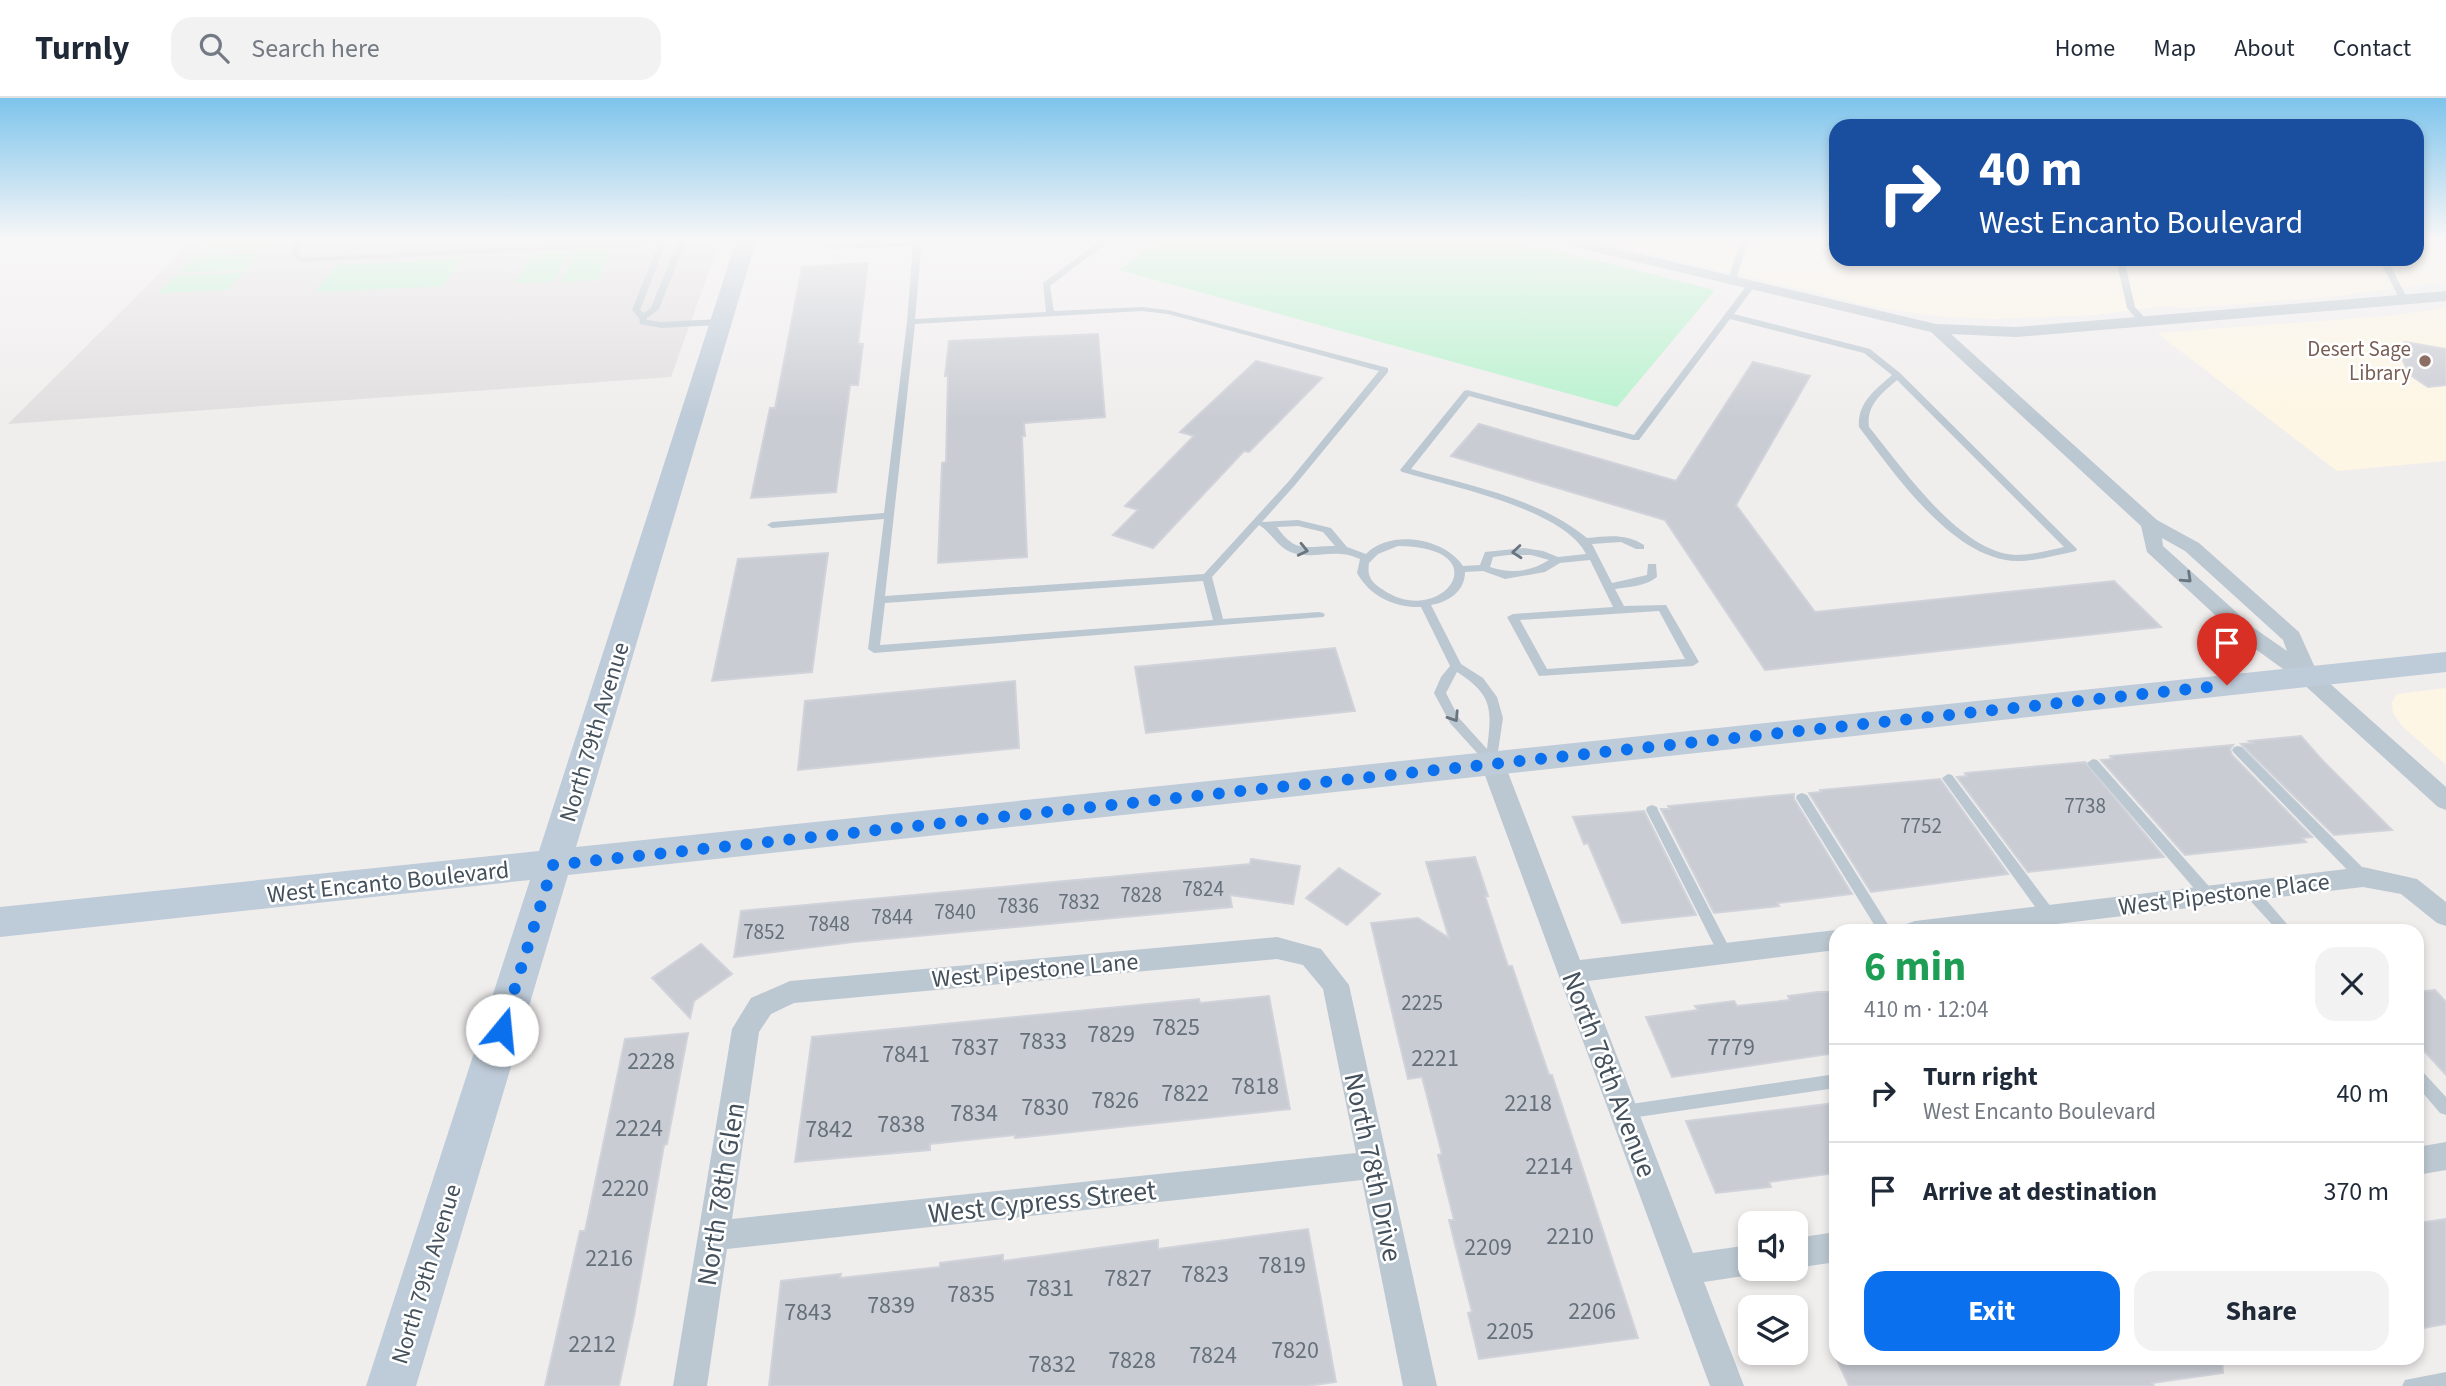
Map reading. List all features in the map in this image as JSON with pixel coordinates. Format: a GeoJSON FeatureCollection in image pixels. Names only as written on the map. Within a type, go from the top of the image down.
{"type":"FeatureCollection","features":[{"type":"Feature","properties":{"kind":"street","name":"North 79th Avenue"},"geometry":{"type":"LineString","coordinates":[[391,1386],[728,298]]}},
{"type":"Feature","properties":{"kind":"street"},"geometry":{"type":"LineString","coordinates":[[1798,298],[1936,330],[2016,332],[2424,298]]}},
{"type":"Feature","properties":{"kind":"street"},"geometry":{"type":"LineString","coordinates":[[1936,330],[2150,524],[2154,548],[2257,643],[2308,676],[2446,801]]}},
{"type":"Feature","properties":{"kind":"street","name":"West Encanto Boulevard"},"geometry":{"type":"LineString","coordinates":[[0,922],[2446,662]]}},
{"type":"Feature","properties":{"kind":"street","name":"North 78th Avenue"},"geometry":{"type":"LineString","coordinates":[[1492,762],[1727,1386]]}},
{"type":"Feature","properties":{"kind":"street","name":"West Pipestone Place"},"geometry":{"type":"LineString","coordinates":[[1974,924],[2363,877],[2408,886],[2446,916]]}},
{"type":"Feature","properties":{"kind":"street"},"geometry":{"type":"LineString","coordinates":[[1572,972],[1829,941]]}},
{"type":"Feature","properties":{"kind":"street","name":"West Pipestone Lane"},"geometry":{"type":"LineString","coordinates":[[761,1006],[790,992],[915,980],[1277,948],[1312,957]]}},
{"type":"Feature","properties":{"kind":"street","name":"North 78th Drive"},"geometry":{"type":"LineString","coordinates":[[1312,957],[1336,985],[1420,1386]]}},
{"type":"Feature","properties":{"kind":"street","name":"North 78th Glen"},"geometry":{"type":"LineString","coordinates":[[690,1386],[746,1029],[761,1006]]}},
{"type":"Feature","properties":{"kind":"street"},"geometry":{"type":"LineString","coordinates":[[2424,1160],[2446,1156]]}},
{"type":"Feature","properties":{"kind":"street","name":"West Cypress Street"},"geometry":{"type":"LineString","coordinates":[[712,1237],[1372,1165]]}},
{"type":"Feature","properties":{"kind":"street"},"geometry":{"type":"LineString","coordinates":[[1808,1251],[1829,1248]]}},
{"type":"Feature","properties":{"kind":"street"},"geometry":{"type":"LineString","coordinates":[[1684,1270],[1738,1262]]}},
{"type":"Feature","properties":{"kind":"lane"},"geometry":{"type":"LineString","coordinates":[[641,298],[636,310],[643,317],[643,322],[661,325],[720,323]]}},
{"type":"Feature","properties":{"kind":"lane"},"geometry":{"type":"LineString","coordinates":[[643,317],[655,309],[659,298]]}},
{"type":"Feature","properties":{"kind":"lane"},"geometry":{"type":"LineString","coordinates":[[913,298],[874,649],[1319,615]]}},
{"type":"Feature","properties":{"kind":"lane"},"geometry":{"type":"LineString","coordinates":[[1048,298],[1050,313]]}},
{"type":"Feature","properties":{"kind":"lane"},"geometry":{"type":"LineString","coordinates":[[1620,610],[1585,541],[1568,528],[1528,509],[1405,470],[1467,393],[1636,438],[1742,298]]}},
{"type":"Feature","properties":{"kind":"lane"},"geometry":{"type":"LineString","coordinates":[[2128,298],[2130,308],[2143,321]]}},
{"type":"Feature","properties":{"kind":"lane"},"geometry":{"type":"LineString","coordinates":[[879,600],[1207,578],[1254,522],[1292,483],[1385,370],[1168,312],[1119,309],[911,322]]}},
{"type":"Feature","properties":{"kind":"lane"},"geometry":{"type":"LineString","coordinates":[[1730,316],[1867,351],[1897,375],[2072,549],[2015,558],[1997,554],[1961,538],[1864,427],[1862,418],[1868,403],[1897,375]]}},
{"type":"Feature","properties":{"kind":"lane"},"geometry":{"type":"LineString","coordinates":[[772,525],[889,516]]}},
{"type":"Feature","properties":{"kind":"lane"},"geometry":{"type":"LineString","coordinates":[[1254,522],[1271,527],[1298,523],[1327,530],[1344,550]]}},
{"type":"Feature","properties":{"kind":"lane"},"geometry":{"type":"LineString","coordinates":[[1271,527],[1282,543],[1305,553],[1344,550],[1366,558]]}},
{"type":"Feature","properties":{"kind":"lane"},"geometry":{"type":"LineString","coordinates":[[1585,541],[1620,538],[1633,541],[1640,547]]}},
{"type":"Feature","properties":{"kind":"lane"},"geometry":{"type":"LineString","coordinates":[[1413,543],[1443,551],[1461,569],[1462,579],[1458,588],[1448,596],[1425,604],[1401,602],[1372,590],[1360,571],[1366,558],[1382,547],[1413,543]]}},
{"type":"Feature","properties":{"kind":"lane"},"geometry":{"type":"LineString","coordinates":[[1484,568],[1489,554],[1537,550],[1557,560]]}},
{"type":"Feature","properties":{"kind":"lane"},"geometry":{"type":"LineString","coordinates":[[1461,569],[1484,568],[1504,576],[1541,570],[1557,560],[1591,557]]}},
{"type":"Feature","properties":{"kind":"lane"},"geometry":{"type":"LineString","coordinates":[[1608,587],[1651,577],[1652,566]]}},
{"type":"Feature","properties":{"kind":"lane"},"geometry":{"type":"LineString","coordinates":[[1207,578],[1219,624]]}},
{"type":"Feature","properties":{"kind":"lane"},"geometry":{"type":"LineString","coordinates":[[1425,604],[1456,666],[1479,681],[1491,697],[1497,718],[1492,762]]}},
{"type":"Feature","properties":{"kind":"lane"},"geometry":{"type":"LineString","coordinates":[[1662,607],[1693,662],[1543,673],[1513,617],[1606,611],[1620,610],[1662,607]]}},
{"type":"Feature","properties":{"kind":"lane"},"geometry":{"type":"LineString","coordinates":[[1456,666],[1447,677],[1440,694],[1454,720],[1492,762]]}},
{"type":"Feature","properties":{"kind":"lane"},"geometry":{"type":"LineString","coordinates":[[2238,750],[2363,877]]}},
{"type":"Feature","properties":{"kind":"lane"},"geometry":{"type":"LineString","coordinates":[[2093,763],[2209,896]]}},
{"type":"Feature","properties":{"kind":"lane"},"geometry":{"type":"LineString","coordinates":[[1948,778],[2049,915]]}},
{"type":"Feature","properties":{"kind":"lane"},"geometry":{"type":"LineString","coordinates":[[1802,798],[1881,924]]}},
{"type":"Feature","properties":{"kind":"lane"},"geometry":{"type":"LineString","coordinates":[[1652,810],[1725,953]]}},
{"type":"Feature","properties":{"kind":"lane"},"geometry":{"type":"LineString","coordinates":[[2250,891],[2280,924]]}},
{"type":"Feature","properties":{"kind":"lane"},"geometry":{"type":"LineString","coordinates":[[1624,1112],[1829,1083]]}},
{"type":"Feature","properties":{"kind":"lane"},"geometry":{"type":"LineString","coordinates":[[2424,1084],[2446,1108]]}},
{"type":"Feature","properties":{"kind":"lane"},"geometry":{"type":"LineString","coordinates":[[2411,1386],[2446,1381]]}},
{"type":"Feature","properties":{"kind":"shaded area"},"geometry":{"type":"Polygon","coordinates":[[[135,298],[699,298],[671,377],[8,424],[135,298]]]}},
{"type":"Feature","properties":{"kind":"shaded area"},"geometry":{"type":"Polygon","coordinates":[[[1838,298],[2315,298],[2186,308],[2165,306],[2096,315],[1995,319],[1945,317],[1879,308],[1838,298]]]}},
{"type":"Feature","properties":{"kind":"shaded area"},"geometry":{"type":"Polygon","coordinates":[[[2446,308],[2446,461],[2337,471],[2157,333],[2387,316],[2446,308]]]}},
{"type":"Feature","properties":{"kind":"shaded area"},"geometry":{"type":"Polygon","coordinates":[[[2446,688],[2446,765],[2402,726],[2393,713],[2392,702],[2397,694],[2446,688]]]}},
{"type":"Feature","properties":{"kind":"green space"},"geometry":{"type":"Polygon","coordinates":[[[1221,298],[1708,298],[1617,407],[1221,298]]]}},
{"type":"Feature","properties":{"kind":"building"},"geometry":{"type":"Polygon","coordinates":[[[796,298],[864,298],[858,344],[863,344],[858,385],[850,385],[836,492],[751,498],[770,408],[775,408],[796,298]]]}},
{"type":"Feature","properties":{"kind":"building"},"geometry":{"type":"Polygon","coordinates":[[[1098,334],[1105,417],[1024,423],[1025,436],[1022,436],[1027,557],[938,563],[942,463],[946,462],[948,376],[945,376],[949,341],[1098,334]]]}},
{"type":"Feature","properties":{"kind":"building","name":"Desert Sage Library"},"geometry":{"type":"Polygon","coordinates":[[[2405,342],[2446,349],[2446,385],[2428,387],[2409,374],[2396,345],[2408,347],[2405,342]]]}},
{"type":"Feature","properties":{"kind":"building"},"geometry":{"type":"Polygon","coordinates":[[[1256,361],[1322,378],[1249,452],[1244,451],[1153,548],[1113,535],[1138,510],[1125,506],[1194,436],[1180,432],[1256,361]]]}},
{"type":"Feature","properties":{"kind":"building"},"geometry":{"type":"Polygon","coordinates":[[[1753,362],[1810,376],[1736,505],[1815,612],[2114,581],[2161,627],[1765,670],[1665,520],[1451,456],[1479,424],[1676,481],[1753,362]]]}},
{"type":"Feature","properties":{"kind":"building"},"geometry":{"type":"Polygon","coordinates":[[[828,553],[812,672],[712,681],[738,559],[828,553]]]}},
{"type":"Feature","properties":{"kind":"building"},"geometry":{"type":"Polygon","coordinates":[[[1335,648],[1355,711],[1146,733],[1135,667],[1335,648]]]}},
{"type":"Feature","properties":{"kind":"building"},"geometry":{"type":"Polygon","coordinates":[[[1015,681],[1019,748],[798,770],[805,701],[1015,681]]]}},
{"type":"Feature","properties":{"kind":"building"},"geometry":{"type":"Polygon","coordinates":[[[2301,736],[2392,830],[2334,835],[2241,744],[2301,736]]]}},
{"type":"Feature","properties":{"kind":"building"},"geometry":{"type":"Polygon","coordinates":[[[2233,745],[2230,749],[2232,755],[2312,837],[2302,838],[2306,842],[2185,855],[2101,760],[2112,759],[2110,756],[2233,745]]]}},
{"type":"Feature","properties":{"kind":"building"},"geometry":{"type":"Polygon","coordinates":[[[2085,762],[2164,857],[2028,872],[1957,777],[1967,776],[1965,773],[2085,762]]]}},
{"type":"Feature","properties":{"kind":"building"},"geometry":{"type":"Polygon","coordinates":[[[1940,779],[2008,874],[1871,892],[1809,793],[1940,779]]]}},
{"type":"Feature","properties":{"kind":"building"},"geometry":{"type":"Polygon","coordinates":[[[1794,794],[1794,799],[1852,894],[1714,913],[1661,809],[1670,809],[1668,806],[1794,794]]]}},
{"type":"Feature","properties":{"kind":"building"},"geometry":{"type":"Polygon","coordinates":[[[1644,811],[1696,915],[1622,923],[1588,843],[1584,844],[1573,817],[1644,811]]]}},
{"type":"Feature","properties":{"kind":"building"},"geometry":{"type":"Polygon","coordinates":[[[1475,857],[1508,966],[1512,966],[1549,1075],[1552,1075],[1638,1338],[1479,1359],[1468,1313],[1472,1312],[1449,1220],[1454,1220],[1438,1155],[1442,1154],[1422,1077],[1408,1079],[1371,923],[1418,918],[1449,938],[1426,862],[1475,857]]]}},
{"type":"Feature","properties":{"kind":"building"},"geometry":{"type":"Polygon","coordinates":[[[1251,859],[1300,866],[1293,904],[1230,895],[1232,907],[853,942],[734,957],[741,911],[1250,864],[1251,859]]]}},
{"type":"Feature","properties":{"kind":"building"},"geometry":{"type":"Polygon","coordinates":[[[1339,868],[1380,894],[1347,925],[1306,898],[1339,868]]]}},
{"type":"Feature","properties":{"kind":"building"},"geometry":{"type":"Polygon","coordinates":[[[701,944],[732,974],[694,1001],[690,1018],[652,978],[701,944]]]}},
{"type":"Feature","properties":{"kind":"building"},"geometry":{"type":"Polygon","coordinates":[[[2435,990],[2446,1002],[2446,1075],[2424,1051],[2424,991],[2435,990]]]}},
{"type":"Feature","properties":{"kind":"building"},"geometry":{"type":"Polygon","coordinates":[[[1829,992],[1829,1054],[1672,1077],[1646,1017],[1698,1010],[1695,1006],[1734,1001],[1737,1006],[1790,1000],[1788,996],[1829,992]]]}},
{"type":"Feature","properties":{"kind":"building"},"geometry":{"type":"Polygon","coordinates":[[[1269,996],[1290,1109],[1015,1138],[1015,1135],[930,1144],[930,1150],[795,1162],[812,1037],[1199,999],[1200,1003],[1269,996]]]}},
{"type":"Feature","properties":{"kind":"building"},"geometry":{"type":"Polygon","coordinates":[[[688,1033],[619,1386],[545,1386],[580,1231],[585,1231],[625,1039],[688,1033]]]}},
{"type":"Feature","properties":{"kind":"building"},"geometry":{"type":"Polygon","coordinates":[[[1829,1104],[1829,1174],[1769,1182],[1771,1187],[1716,1193],[1686,1121],[1829,1104]]]}},
{"type":"Feature","properties":{"kind":"building"},"geometry":{"type":"Polygon","coordinates":[[[2446,1219],[2446,1324],[2424,1328],[2424,1222],[2446,1219]]]}},
{"type":"Feature","properties":{"kind":"building"},"geometry":{"type":"Polygon","coordinates":[[[1308,1229],[1336,1382],[1306,1386],[769,1386],[781,1281],[841,1274],[840,1278],[940,1267],[940,1263],[1003,1255],[1003,1261],[1158,1240],[1158,1249],[1308,1229]]]}},
{"type":"Feature","properties":{"kind":"building"},"geometry":{"type":"Polygon","coordinates":[[[1839,1365],[2222,1365],[2223,1373],[2152,1383],[2154,1386],[1849,1386],[1839,1365]]]}},
{"type":"Feature","properties":{"kind":"place","name":"Desert Sage Library"},"geometry":{"type":"Point","coordinates":[2425,361]}},
{"type":"Feature","properties":{"kind":"route"},"geometry":{"type":"LineString","coordinates":[[502,1030],[553,865],[2227,685]]}}]}
